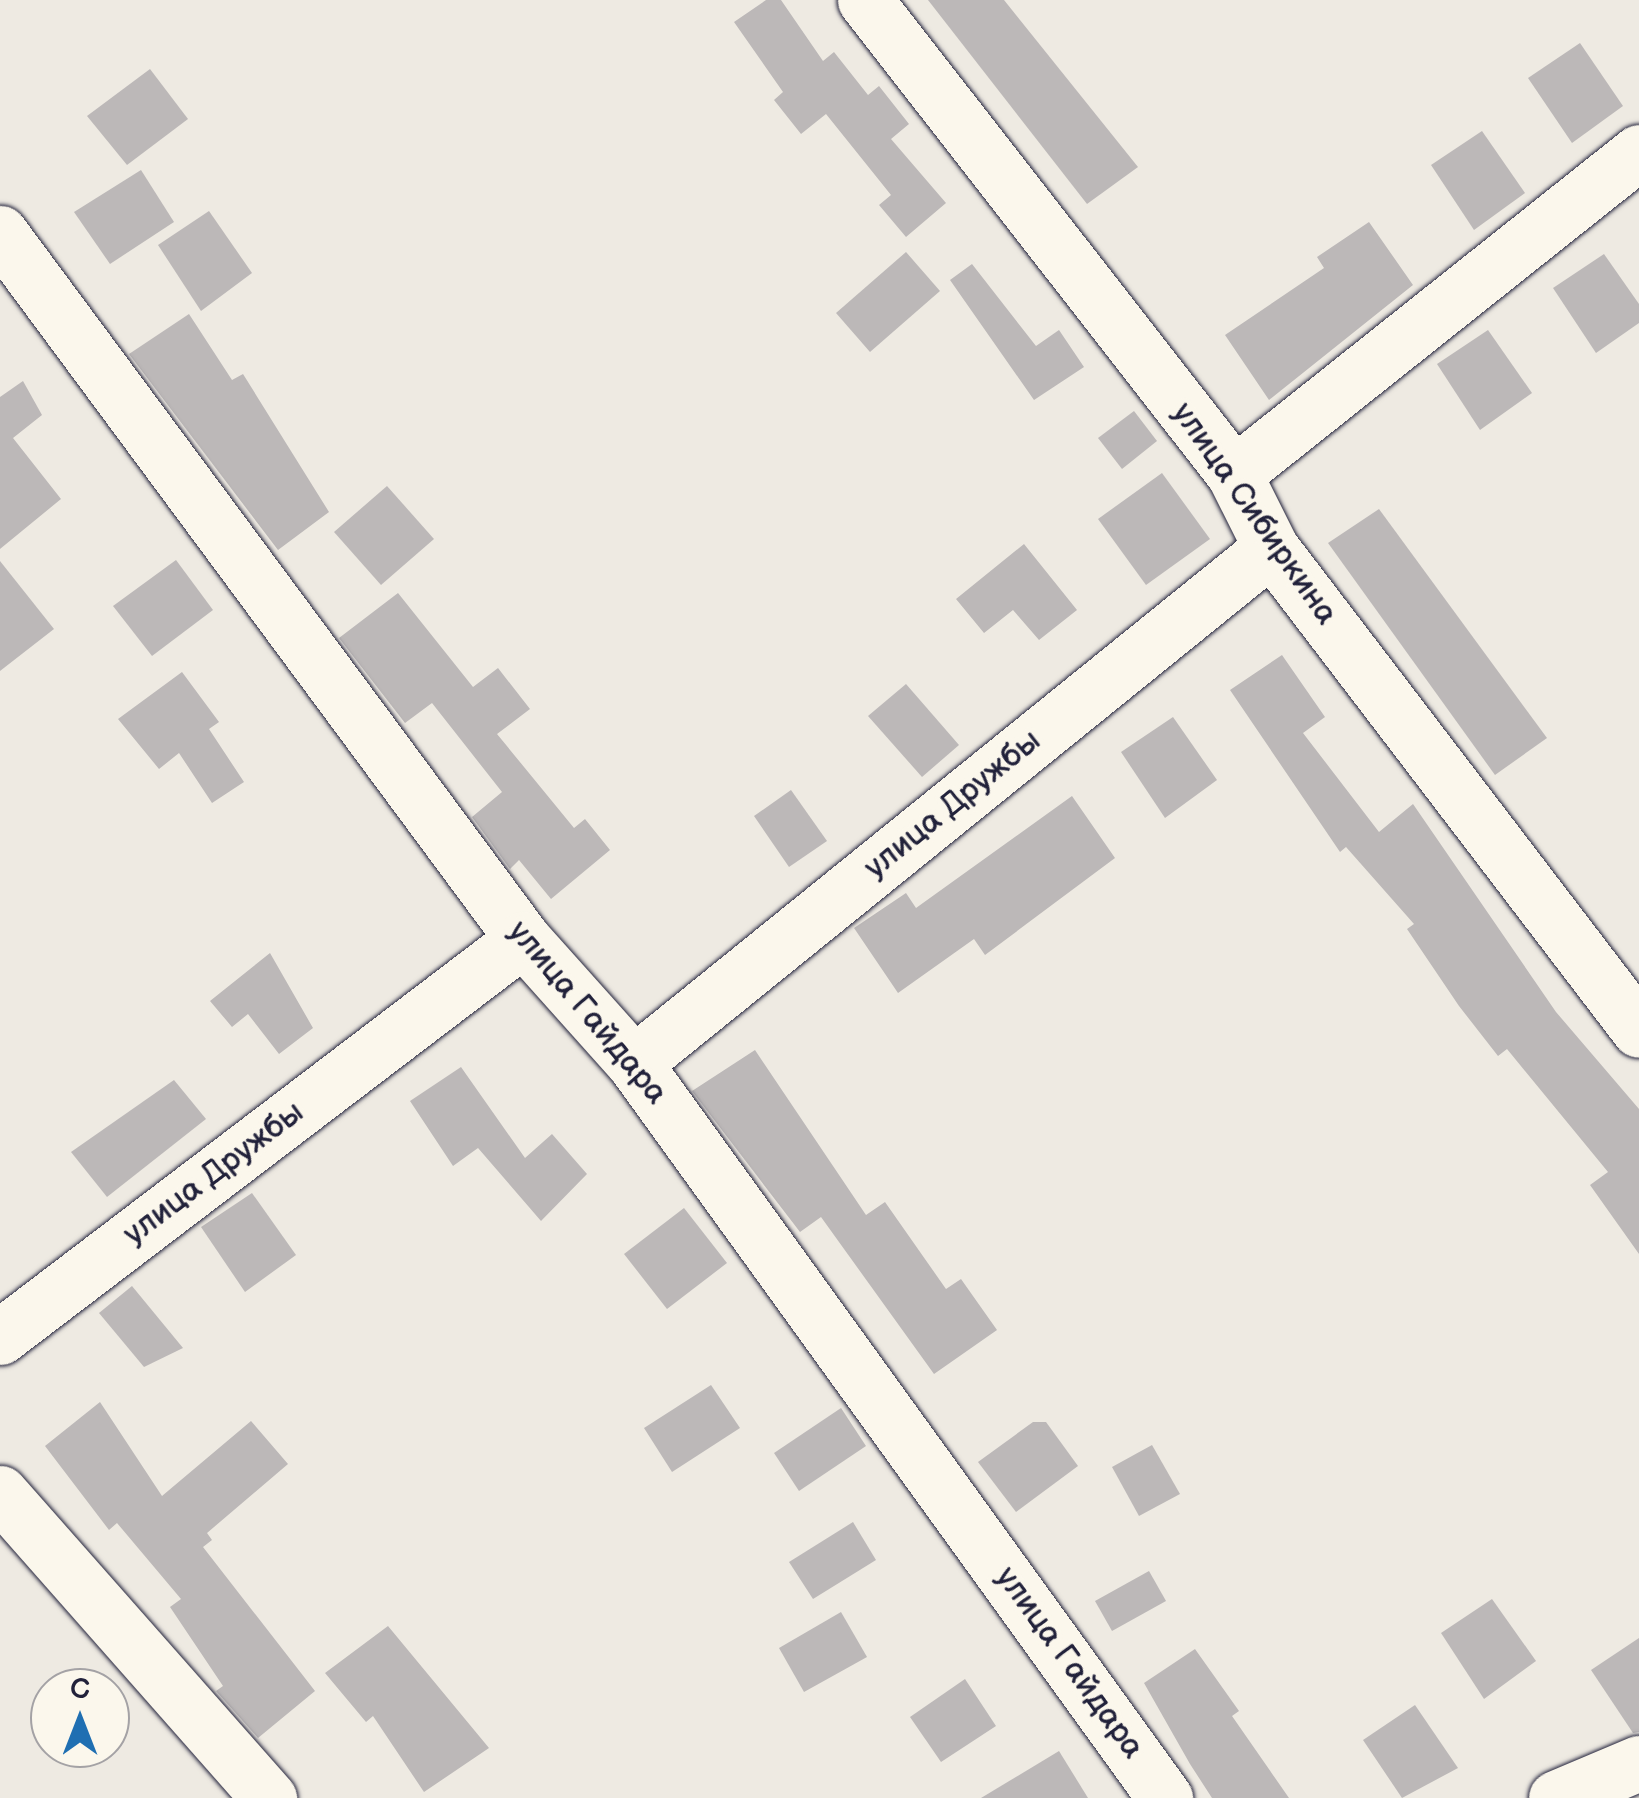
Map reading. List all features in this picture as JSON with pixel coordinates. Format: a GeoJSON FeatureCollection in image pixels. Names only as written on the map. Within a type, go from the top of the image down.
{"type":"FeatureCollection","features":[{"type":"Feature","properties":{"kind":"street","name":"улица Сибиркина"},"geometry":{"type":"LineString","coordinates":[[866,0],[1234,474],[1271,548],[1639,1030]]}},
{"type":"Feature","properties":{"kind":"street"},"geometry":{"type":"LineString","coordinates":[[1234,474],[1639,152]]}},
{"type":"Feature","properties":{"kind":"street","name":"улица Гайдара"},"geometry":{"type":"LineString","coordinates":[[0,233],[523,939],[634,1062],[1165,1798]]}},
{"type":"Feature","properties":{"kind":"street","name":"улица Дружбы"},"geometry":{"type":"LineString","coordinates":[[634,1062],[1271,548]]}},
{"type":"Feature","properties":{"kind":"street","name":"улица Дружбы"},"geometry":{"type":"LineString","coordinates":[[0,1337],[523,939]]}},
{"type":"Feature","properties":{"kind":"street"},"geometry":{"type":"LineString","coordinates":[[0,1493],[269,1798]]}},
{"type":"Feature","properties":{"kind":"street"},"geometry":{"type":"LineString","coordinates":[[1560,1798],[1639,1763]]}},
{"type":"Feature","properties":{"kind":"building"},"geometry":{"type":"Polygon","coordinates":[[[766,0],[781,0],[823,61],[834,52],[868,95],[879,86],[909,124],[891,139],[946,203],[906,237],[879,205],[891,195],[826,114],[801,134],[774,100],[783,92],[734,22],[766,0]]]}},
{"type":"Feature","properties":{"kind":"building"},"geometry":{"type":"Polygon","coordinates":[[[928,0],[1004,0],[1138,167],[1087,204],[928,0]]]}},
{"type":"Feature","properties":{"kind":"building"},"geometry":{"type":"Polygon","coordinates":[[[1580,43],[1623,106],[1572,143],[1528,78],[1580,43]]]}},
{"type":"Feature","properties":{"kind":"building"},"geometry":{"type":"Polygon","coordinates":[[[150,69],[188,119],[127,165],[87,116],[150,69]]]}},
{"type":"Feature","properties":{"kind":"building"},"geometry":{"type":"Polygon","coordinates":[[[1482,131],[1525,193],[1474,230],[1431,165],[1482,131]]]}},
{"type":"Feature","properties":{"kind":"building"},"geometry":{"type":"Polygon","coordinates":[[[141,170],[174,222],[110,264],[74,212],[141,170]]]}},
{"type":"Feature","properties":{"kind":"building"},"geometry":{"type":"Polygon","coordinates":[[[209,211],[252,273],[201,311],[158,245],[209,211]]]}},
{"type":"Feature","properties":{"kind":"building"},"geometry":{"type":"Polygon","coordinates":[[[1369,222],[1413,285],[1269,400],[1225,335],[1324,268],[1317,257],[1369,222]]]}},
{"type":"Feature","properties":{"kind":"building"},"geometry":{"type":"Polygon","coordinates":[[[906,252],[940,291],[870,352],[836,313],[906,252]]]}},
{"type":"Feature","properties":{"kind":"building"},"geometry":{"type":"Polygon","coordinates":[[[1604,254],[1639,304],[1639,323],[1596,353],[1553,288],[1604,254]]]}},
{"type":"Feature","properties":{"kind":"building"},"geometry":{"type":"Polygon","coordinates":[[[972,264],[1036,346],[1059,330],[1084,367],[1034,400],[950,280],[972,264]]]}},
{"type":"Feature","properties":{"kind":"building"},"geometry":{"type":"Polygon","coordinates":[[[189,314],[232,380],[243,374],[329,512],[278,550],[129,354],[189,314]]]}},
{"type":"Feature","properties":{"kind":"building"},"geometry":{"type":"Polygon","coordinates":[[[1488,330],[1532,393],[1480,430],[1437,364],[1488,330]]]}},
{"type":"Feature","properties":{"kind":"building"},"geometry":{"type":"Polygon","coordinates":[[[23,381],[42,415],[13,438],[61,499],[0,549],[0,397],[23,381]]]}},
{"type":"Feature","properties":{"kind":"building"},"geometry":{"type":"Polygon","coordinates":[[[1134,411],[1157,441],[1122,469],[1098,438],[1134,411]]]}},
{"type":"Feature","properties":{"kind":"building"},"geometry":{"type":"Polygon","coordinates":[[[1162,473],[1210,539],[1146,585],[1098,519],[1162,473]]]}},
{"type":"Feature","properties":{"kind":"building"},"geometry":{"type":"Polygon","coordinates":[[[387,486],[434,539],[381,585],[334,532],[387,486]]]}},
{"type":"Feature","properties":{"kind":"building"},"geometry":{"type":"Polygon","coordinates":[[[1379,509],[1547,738],[1495,775],[1328,543],[1379,509]]]}},
{"type":"Feature","properties":{"kind":"building"},"geometry":{"type":"Polygon","coordinates":[[[1024,544],[1077,610],[1039,640],[1013,610],[984,633],[956,599],[1024,544]]]}},
{"type":"Feature","properties":{"kind":"building"},"geometry":{"type":"Polygon","coordinates":[[[176,560],[213,610],[152,656],[113,606],[176,560]]]}},
{"type":"Feature","properties":{"kind":"building"},"geometry":{"type":"Polygon","coordinates":[[[0,561],[54,629],[0,671],[0,561]]]}},
{"type":"Feature","properties":{"kind":"building"},"geometry":{"type":"Polygon","coordinates":[[[398,593],[473,687],[498,668],[530,709],[497,734],[574,828],[585,819],[610,850],[551,899],[519,860],[510,869],[472,817],[502,792],[432,703],[405,723],[339,638],[398,593]]]}},
{"type":"Feature","properties":{"kind":"building"},"geometry":{"type":"Polygon","coordinates":[[[1282,655],[1325,717],[1303,733],[1379,832],[1413,804],[1556,1012],[1639,1109],[1639,1254],[1590,1185],[1608,1172],[1507,1049],[1498,1056],[1407,929],[1414,924],[1346,847],[1340,852],[1230,690],[1282,655]]]}},
{"type":"Feature","properties":{"kind":"building"},"geometry":{"type":"Polygon","coordinates":[[[182,672],[219,722],[209,729],[244,782],[212,803],[179,753],[159,769],[118,719],[182,672]]]}},
{"type":"Feature","properties":{"kind":"building"},"geometry":{"type":"Polygon","coordinates":[[[906,684],[959,745],[922,777],[868,716],[906,684]]]}},
{"type":"Feature","properties":{"kind":"building"},"geometry":{"type":"Polygon","coordinates":[[[1173,717],[1217,780],[1165,818],[1121,752],[1173,717]]]}},
{"type":"Feature","properties":{"kind":"building"},"geometry":{"type":"Polygon","coordinates":[[[791,790],[827,841],[789,867],[754,816],[791,790]]]}},
{"type":"Feature","properties":{"kind":"building"},"geometry":{"type":"Polygon","coordinates":[[[1072,796],[1115,858],[985,955],[974,939],[898,993],[854,928],[906,893],[916,908],[1072,796]]]}},
{"type":"Feature","properties":{"kind":"building"},"geometry":{"type":"Polygon","coordinates":[[[270,953],[313,1028],[279,1054],[248,1014],[232,1027],[210,1001],[270,953]]]}},
{"type":"Feature","properties":{"kind":"building"},"geometry":{"type":"Polygon","coordinates":[[[755,1050],[866,1215],[885,1202],[946,1289],[961,1279],[997,1330],[934,1374],[821,1217],[800,1232],[692,1091],[755,1050]]]}},
{"type":"Feature","properties":{"kind":"building"},"geometry":{"type":"Polygon","coordinates":[[[461,1067],[525,1158],[552,1134],[587,1174],[541,1221],[478,1148],[453,1166],[410,1101],[461,1067]]]}},
{"type":"Feature","properties":{"kind":"building"},"geometry":{"type":"Polygon","coordinates":[[[174,1080],[206,1119],[107,1197],[71,1152],[174,1080]]]}},
{"type":"Feature","properties":{"kind":"building"},"geometry":{"type":"Polygon","coordinates":[[[252,1193],[296,1255],[245,1292],[201,1227],[252,1193]]]}},
{"type":"Feature","properties":{"kind":"building"},"geometry":{"type":"Polygon","coordinates":[[[684,1208],[727,1263],[667,1309],[624,1254],[684,1208]]]}},
{"type":"Feature","properties":{"kind":"building"},"geometry":{"type":"Polygon","coordinates":[[[132,1286],[183,1348],[144,1367],[99,1313],[132,1286]]]}},
{"type":"Feature","properties":{"kind":"building"},"geometry":{"type":"Polygon","coordinates":[[[711,1385],[740,1428],[672,1472],[644,1428],[711,1385]]]}},
{"type":"Feature","properties":{"kind":"building"},"geometry":{"type":"Polygon","coordinates":[[[100,1402],[162,1496],[251,1421],[288,1464],[207,1533],[212,1540],[203,1547],[315,1691],[258,1738],[216,1691],[223,1686],[170,1607],[181,1599],[117,1523],[109,1530],[45,1446],[100,1402]]]}},
{"type":"Feature","properties":{"kind":"building"},"geometry":{"type":"Polygon","coordinates":[[[841,1408],[866,1446],[799,1491],[774,1453],[841,1408]]]}},
{"type":"Feature","properties":{"kind":"building"},"geometry":{"type":"Polygon","coordinates":[[[1033,1422],[1046,1422],[1078,1466],[1016,1512],[978,1462],[1033,1422]]]}},
{"type":"Feature","properties":{"kind":"building"},"geometry":{"type":"Polygon","coordinates":[[[1152,1445],[1180,1494],[1139,1516],[1112,1467],[1152,1445]]]}},
{"type":"Feature","properties":{"kind":"building"},"geometry":{"type":"Polygon","coordinates":[[[853,1522],[876,1560],[813,1599],[789,1562],[853,1522]]]}},
{"type":"Feature","properties":{"kind":"building"},"geometry":{"type":"Polygon","coordinates":[[[1149,1571],[1166,1601],[1112,1631],[1095,1601],[1149,1571]]]}},
{"type":"Feature","properties":{"kind":"building"},"geometry":{"type":"Polygon","coordinates":[[[1492,1599],[1536,1661],[1484,1699],[1441,1633],[1492,1599]]]}},
{"type":"Feature","properties":{"kind":"building"},"geometry":{"type":"Polygon","coordinates":[[[841,1612],[867,1657],[804,1692],[779,1648],[841,1612]]]}},
{"type":"Feature","properties":{"kind":"building"},"geometry":{"type":"Polygon","coordinates":[[[388,1626],[489,1748],[424,1792],[373,1716],[366,1722],[325,1673],[388,1626]]]}},
{"type":"Feature","properties":{"kind":"building"},"geometry":{"type":"Polygon","coordinates":[[[1639,1638],[1639,1732],[1633,1733],[1591,1670],[1639,1638]]]}},
{"type":"Feature","properties":{"kind":"building"},"geometry":{"type":"Polygon","coordinates":[[[1195,1649],[1239,1711],[1232,1716],[1289,1798],[1212,1798],[1190,1764],[1144,1683],[1195,1649]]]}},
{"type":"Feature","properties":{"kind":"building"},"geometry":{"type":"Polygon","coordinates":[[[965,1679],[996,1726],[941,1762],[910,1717],[965,1679]]]}},
{"type":"Feature","properties":{"kind":"building"},"geometry":{"type":"Polygon","coordinates":[[[1415,1705],[1458,1768],[1402,1798],[1363,1740],[1415,1705]]]}},
{"type":"Feature","properties":{"kind":"building"},"geometry":{"type":"Polygon","coordinates":[[[1059,1751],[1088,1798],[981,1798],[1059,1751]]]}}]}
